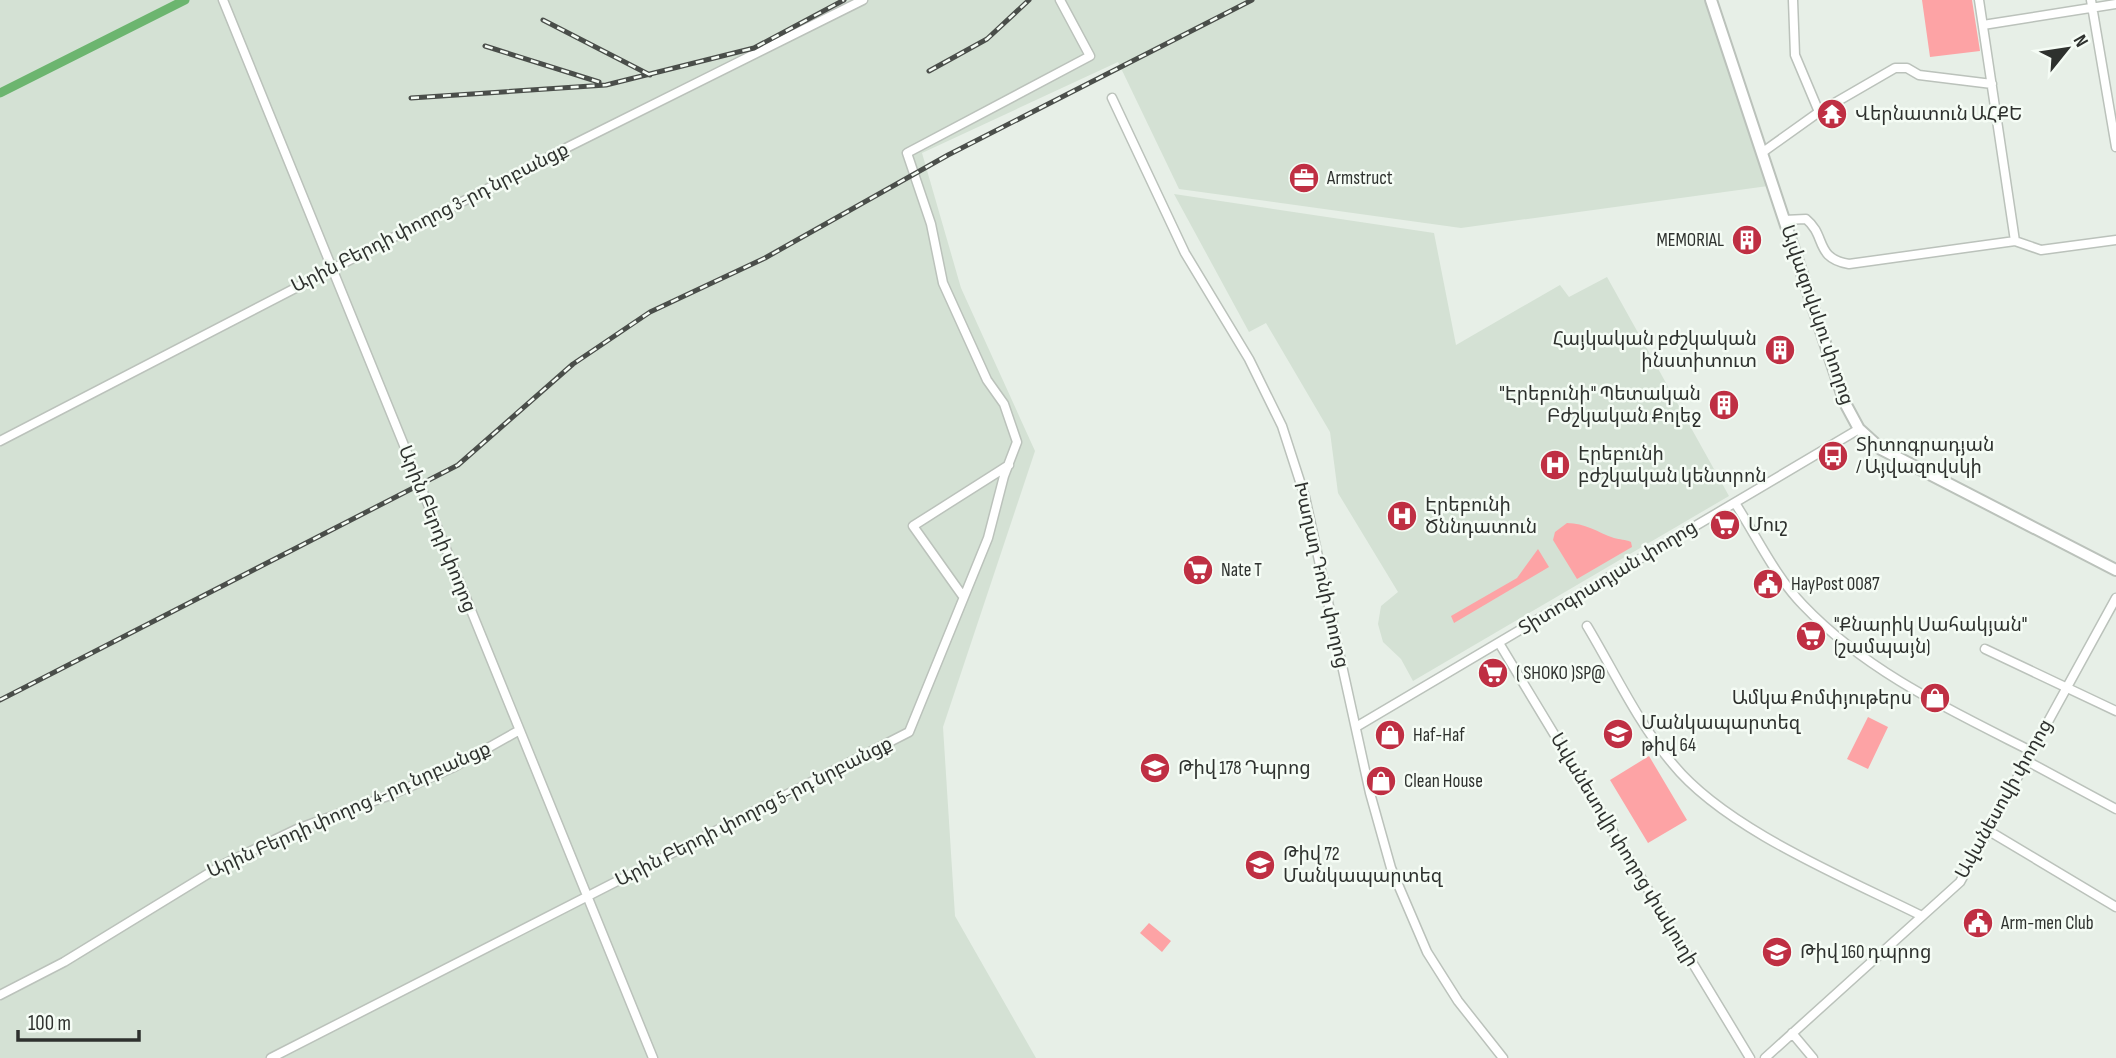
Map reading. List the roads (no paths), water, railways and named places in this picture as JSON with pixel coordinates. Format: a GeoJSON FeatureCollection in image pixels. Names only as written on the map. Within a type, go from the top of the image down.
{"type":"FeatureCollection","features":[{"type":"Feature","properties":{"kind":"main road","name":"Այվազովսկու փողոց"},"geometry":{"type":"LineString","coordinates":[[1711,0],[1845,403],[1859,429],[1881,449],[2116,570]]}},
{"type":"Feature","properties":{"kind":"street","name":"Արին Բերդի փողոց"},"geometry":{"type":"LineString","coordinates":[[223,0],[653,1058]]}},
{"type":"Feature","properties":{"kind":"street","name":"Արին Բերդի փողոց 3-րդ նրբանցք"},"geometry":{"type":"LineString","coordinates":[[0,441],[331,269],[863,0]]}},
{"type":"Feature","properties":{"kind":"street","name":"Արին Բերդի փողոց 5-րդ նրբանցք"},"geometry":{"type":"LineString","coordinates":[[271,1058],[909,732],[927,684],[941,658],[962,596],[988,538],[1017,442],[1004,404],[987,380],[943,284],[931,224],[907,153],[1090,56],[1060,0]]}},
{"type":"Feature","properties":{"kind":"street"},"geometry":{"type":"LineString","coordinates":[[1793,0],[1796,54],[1819,113]]}},
{"type":"Feature","properties":{"kind":"street"},"geometry":{"type":"LineString","coordinates":[[1979,0],[2015,241]]}},
{"type":"Feature","properties":{"kind":"street"},"geometry":{"type":"LineString","coordinates":[[1983,24],[2092,4],[2116,4]]}},
{"type":"Feature","properties":{"kind":"street"},"geometry":{"type":"LineString","coordinates":[[2092,4],[2116,147]]}},
{"type":"Feature","properties":{"kind":"street"},"geometry":{"type":"LineString","coordinates":[[1763,152],[1819,113],[1895,68],[1908,68],[1919,75],[1992,84]]}},
{"type":"Feature","properties":{"kind":"street","name":"Խաղաղ Դոնի փողոց"},"geometry":{"type":"LineString","coordinates":[[1112,98],[1185,253],[1248,359],[1282,426],[1305,497],[1378,826],[1395,877],[1427,952],[1458,1001],[1503,1058]]}},
{"type":"Feature","properties":{"kind":"street"},"geometry":{"type":"LineString","coordinates":[[1784,220],[1806,219],[1814,226],[1826,255],[1834,261],[1849,264],[2015,241],[2041,250],[2116,240]]}},
{"type":"Feature","properties":{"kind":"street","name":"Տիտոգրադյան փողոց"},"geometry":{"type":"LineString","coordinates":[[1356,727],[1859,429]]}},
{"type":"Feature","properties":{"kind":"street"},"geometry":{"type":"LineString","coordinates":[[962,596],[913,526],[1009,465]]}},
{"type":"Feature","properties":{"kind":"street"},"geometry":{"type":"LineString","coordinates":[[1735,503],[1770,561],[1804,606],[1874,667],[2031,751]]}},
{"type":"Feature","properties":{"kind":"street","name":"Ավանեսովի փողոց"},"geometry":{"type":"LineString","coordinates":[[1765,1058],[1960,882],[2066,685],[2114,605]]}},
{"type":"Feature","properties":{"kind":"street"},"geometry":{"type":"LineString","coordinates":[[1587,626],[1672,763],[1712,802],[1752,828],[1922,916]]}},
{"type":"Feature","properties":{"kind":"street","name":"Ավանեսովի փողոց փակուղի"},"geometry":{"type":"LineString","coordinates":[[1499,643],[1750,1058]]}},
{"type":"Feature","properties":{"kind":"street"},"geometry":{"type":"LineString","coordinates":[[1985,649],[2066,685],[2116,711]]}},
{"type":"Feature","properties":{"kind":"street","name":"Արին Բերդի փողոց 4-րդ նրբանցք"},"geometry":{"type":"LineString","coordinates":[[0,995],[64,962],[224,864],[297,829],[358,809],[429,778],[518,731]]}},
{"type":"Feature","properties":{"kind":"street"},"geometry":{"type":"LineString","coordinates":[[2027,761],[2116,809]]}},
{"type":"Feature","properties":{"kind":"street"},"geometry":{"type":"LineString","coordinates":[[1989,831],[2116,907]]}},
{"type":"Feature","properties":{"kind":"street"},"geometry":{"type":"LineString","coordinates":[[1792,1033],[1812,1058]]}},
{"type":"Feature","properties":{"kind":"waterway"},"geometry":{"type":"LineString","coordinates":[[0,93],[185,0]]}},
{"type":"Feature","properties":{"kind":"railway"},"geometry":{"type":"LineString","coordinates":[[411,98],[606,85],[754,48],[844,0]]}},
{"type":"Feature","properties":{"kind":"railway"},"geometry":{"type":"LineString","coordinates":[[929,71],[987,39],[1029,0]]}},
{"type":"Feature","properties":{"kind":"railway"},"geometry":{"type":"LineString","coordinates":[[0,700],[458,465],[573,364],[650,312],[765,258],[948,155],[1252,0]]}},
{"type":"Feature","properties":{"kind":"railway"},"geometry":{"type":"LineString","coordinates":[[543,20],[650,75]]}},
{"type":"Feature","properties":{"kind":"railway"},"geometry":{"type":"LineString","coordinates":[[485,46],[599,82]]}},
{"type":"Feature","properties":{"kind":"place","name":"Վերնատուն ԱՀՔԵ"},"geometry":{"type":"Point","coordinates":[1832,114]}},
{"type":"Feature","properties":{"kind":"place","name":"Armstruct"},"geometry":{"type":"Point","coordinates":[1304,178]}},
{"type":"Feature","properties":{"kind":"place","name":"MEMORIAL"},"geometry":{"type":"Point","coordinates":[1747,240]}},
{"type":"Feature","properties":{"kind":"place","name":"Հայկական բժշկական ինստիտուտ"},"geometry":{"type":"Point","coordinates":[1780,350]}},
{"type":"Feature","properties":{"kind":"place","name":"\"Էրեբունի\" Պետական Բժշկական Քոլեջ"},"geometry":{"type":"Point","coordinates":[1724,405]}},
{"type":"Feature","properties":{"kind":"place","name":"Տիտոգրադյան / Այվազովսկի"},"geometry":{"type":"Point","coordinates":[1833,456]}},
{"type":"Feature","properties":{"kind":"place","name":"Էրեբունի բժշկական կենտրոն"},"geometry":{"type":"Point","coordinates":[1555,465]}},
{"type":"Feature","properties":{"kind":"place","name":"Էրեբունի Ծննդատուն"},"geometry":{"type":"Point","coordinates":[1402,516]}},
{"type":"Feature","properties":{"kind":"place","name":"Մուշ"},"geometry":{"type":"Point","coordinates":[1725,525]}},
{"type":"Feature","properties":{"kind":"place","name":"Nate T"},"geometry":{"type":"Point","coordinates":[1198,570]}},
{"type":"Feature","properties":{"kind":"place","name":"HayPost 0087"},"geometry":{"type":"Point","coordinates":[1768,584]}},
{"type":"Feature","properties":{"kind":"place","name":"\"Քնարիկ Սահակյան\" (շամպայն)"},"geometry":{"type":"Point","coordinates":[1811,636]}},
{"type":"Feature","properties":{"kind":"place","name":"( SHOKO )SP@"},"geometry":{"type":"Point","coordinates":[1493,673]}},
{"type":"Feature","properties":{"kind":"place","name":"Ամկա Քոմփյութերս"},"geometry":{"type":"Point","coordinates":[1935,698]}},
{"type":"Feature","properties":{"kind":"place","name":"Մանկապարտեզ թիվ 64"},"geometry":{"type":"Point","coordinates":[1618,734]}},
{"type":"Feature","properties":{"kind":"place","name":"Haf-Haf"},"geometry":{"type":"Point","coordinates":[1390,735]}},
{"type":"Feature","properties":{"kind":"place","name":"Թիվ 178 Դպրոց"},"geometry":{"type":"Point","coordinates":[1155,768]}},
{"type":"Feature","properties":{"kind":"place","name":"Clean House"},"geometry":{"type":"Point","coordinates":[1381,781]}},
{"type":"Feature","properties":{"kind":"place","name":"Թիվ 72 Մանկապարտեզ"},"geometry":{"type":"Point","coordinates":[1260,865]}},
{"type":"Feature","properties":{"kind":"place","name":"Arm-men Club"},"geometry":{"type":"Point","coordinates":[1978,923]}},
{"type":"Feature","properties":{"kind":"place","name":"Թիվ 160 դպրոց"},"geometry":{"type":"Point","coordinates":[1777,952]}}]}
